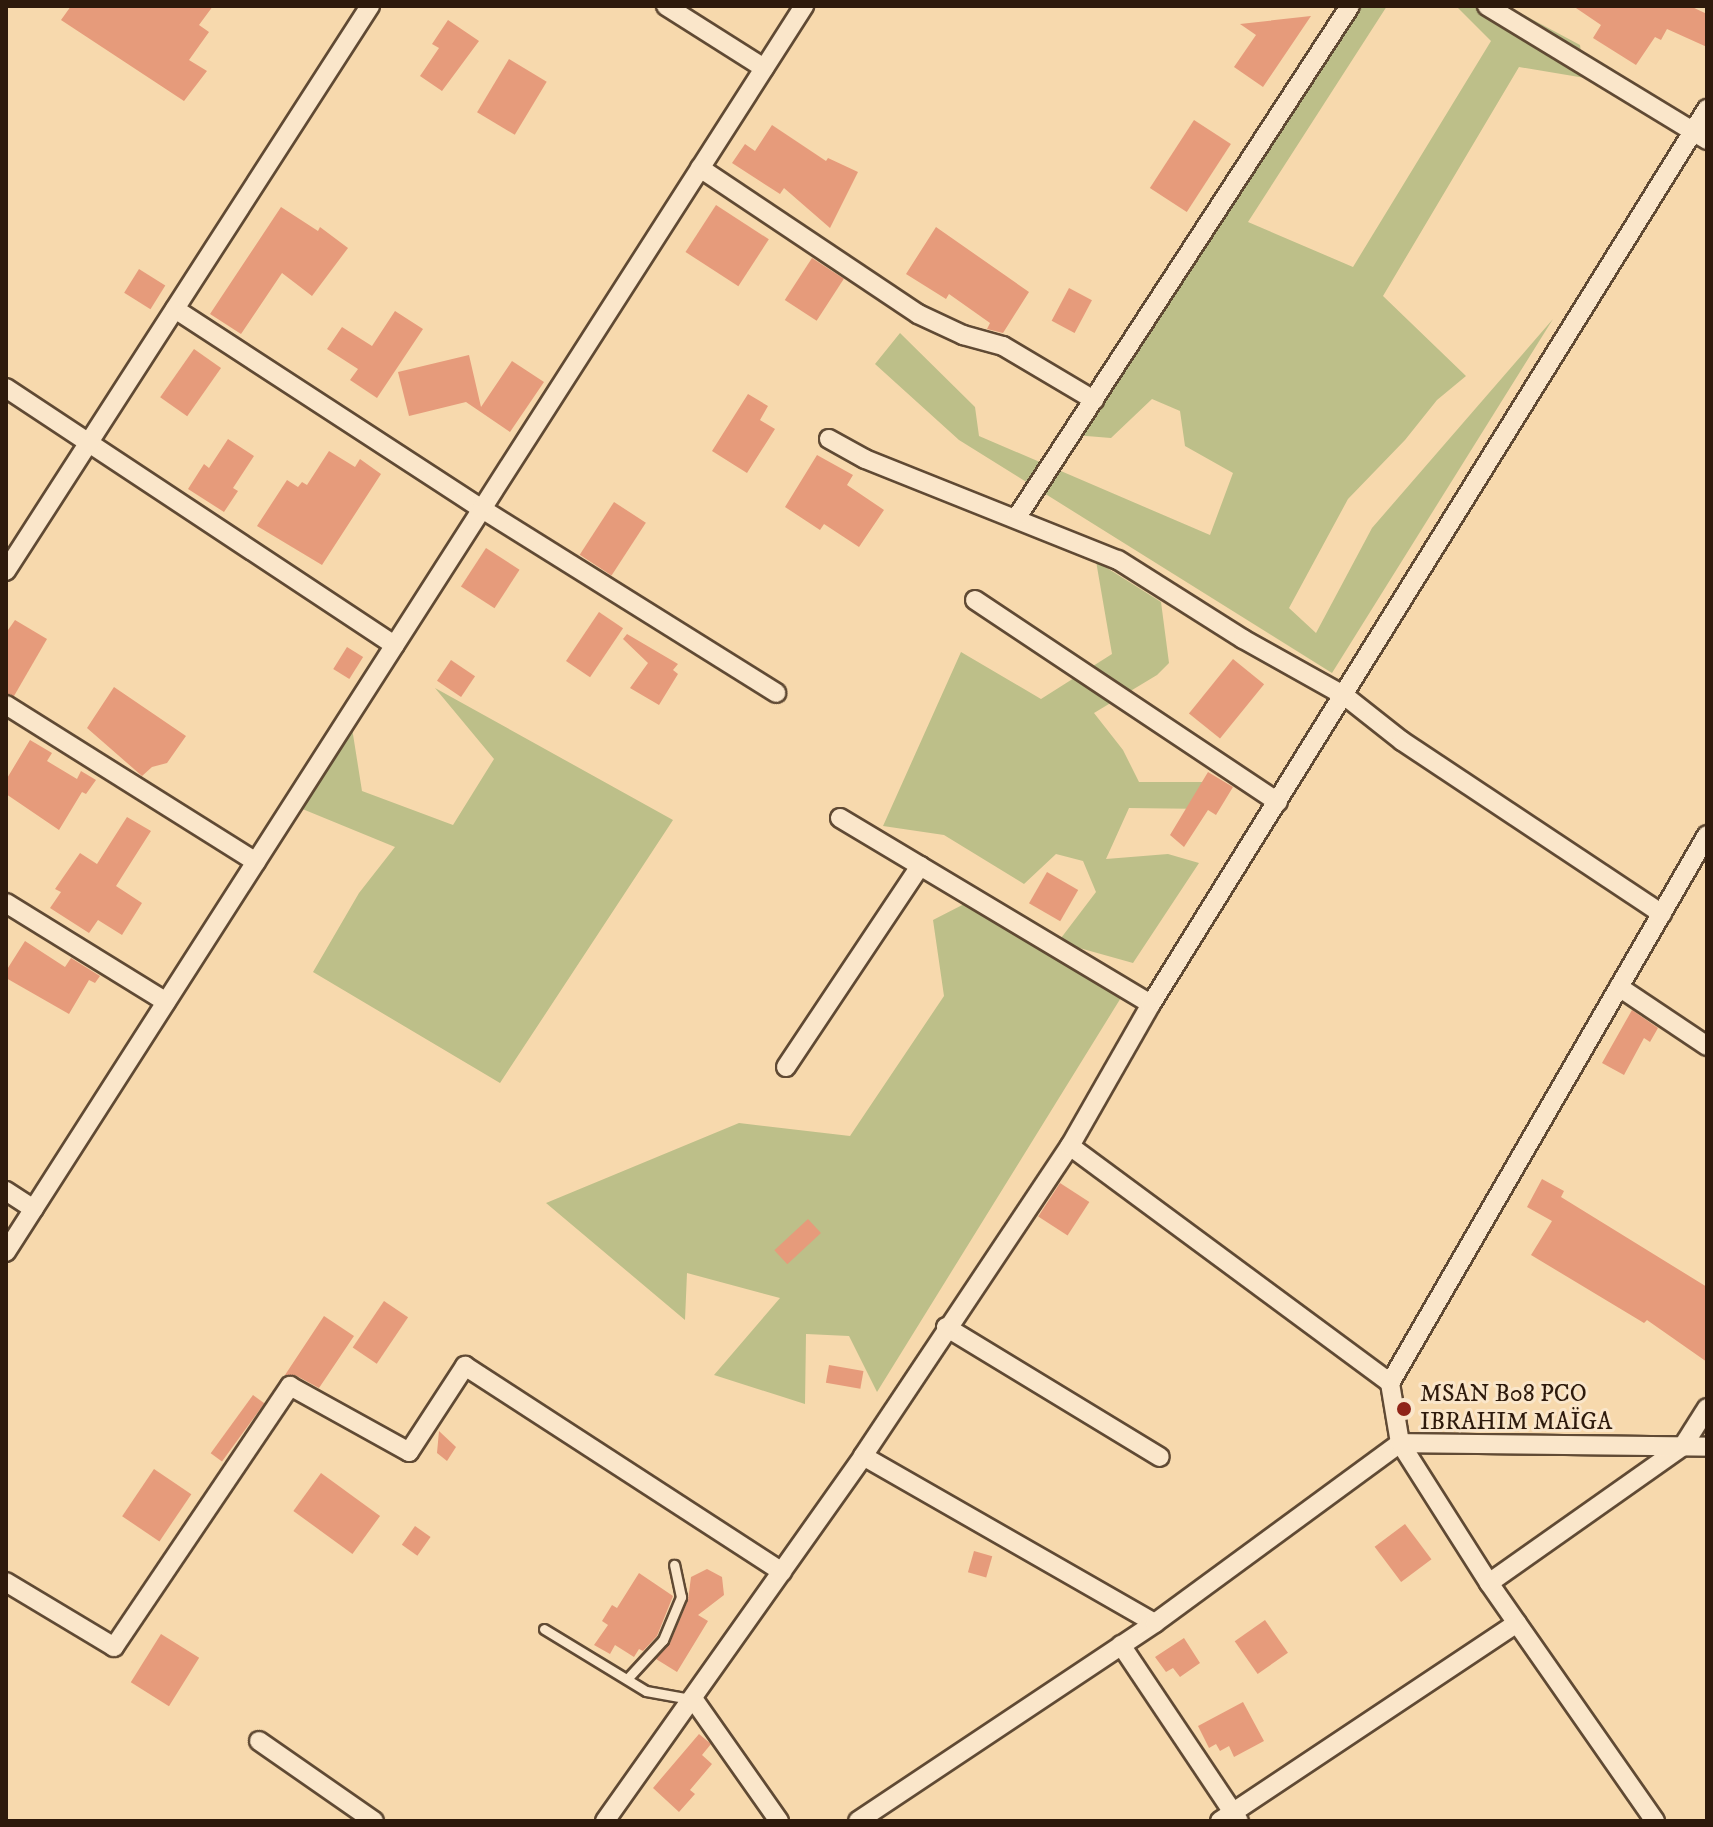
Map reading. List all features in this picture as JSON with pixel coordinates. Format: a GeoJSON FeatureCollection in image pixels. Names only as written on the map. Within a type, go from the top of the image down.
{"type":"FeatureCollection","features":[{"type":"Feature","properties":{"kind":"street"},"geometry":{"type":"LineString","coordinates":[[666,6],[764,68]]}},
{"type":"Feature","properties":{"kind":"street"},"geometry":{"type":"LineString","coordinates":[[6,1252],[804,6]]}},
{"type":"Feature","properties":{"kind":"street"},"geometry":{"type":"LineString","coordinates":[[1017,517],[1350,6]]}},
{"type":"Feature","properties":{"kind":"street"},"geometry":{"type":"LineString","coordinates":[[1487,6],[1700,136]]}},
{"type":"Feature","properties":{"kind":"street"},"geometry":{"type":"LineString","coordinates":[[6,571],[364,8]]}},
{"type":"Feature","properties":{"kind":"street"},"geometry":{"type":"LineString","coordinates":[[605,1821],[694,1700],[863,1456],[946,1327],[1070,1146],[1151,1004],[1700,136],[1707,109]]}},
{"type":"Feature","properties":{"kind":"street"},"geometry":{"type":"LineString","coordinates":[[700,168],[918,314],[963,335],[1003,346],[1094,400]]}},
{"type":"Feature","properties":{"kind":"street"},"geometry":{"type":"LineString","coordinates":[[175,309],[482,509],[776,693]]}},
{"type":"Feature","properties":{"kind":"street"},"geometry":{"type":"LineString","coordinates":[[6,388],[395,645]]}},
{"type":"Feature","properties":{"kind":"street"},"geometry":{"type":"LineString","coordinates":[[829,439],[865,459],[1017,517],[1118,560],[1243,639],[1345,696],[1402,741],[1662,914]]}},
{"type":"Feature","properties":{"kind":"street"},"geometry":{"type":"LineString","coordinates":[[975,600],[1278,802]]}},
{"type":"Feature","properties":{"kind":"street"},"geometry":{"type":"LineString","coordinates":[[6,705],[256,862]]}},
{"type":"Feature","properties":{"kind":"street"},"geometry":{"type":"LineString","coordinates":[[840,818],[1151,1004]]}},
{"type":"Feature","properties":{"kind":"street"},"geometry":{"type":"LineString","coordinates":[[1655,1821],[1489,1583],[1400,1443],[1390,1383],[1707,835]]}},
{"type":"Feature","properties":{"kind":"street"},"geometry":{"type":"LineString","coordinates":[[786,1067],[920,866]]}},
{"type":"Feature","properties":{"kind":"street"},"geometry":{"type":"LineString","coordinates":[[6,903],[166,1002]]}},
{"type":"Feature","properties":{"kind":"street"},"geometry":{"type":"LineString","coordinates":[[1619,987],[1707,1046]]}},
{"type":"Feature","properties":{"kind":"street"},"geometry":{"type":"LineString","coordinates":[[1070,1146],[1390,1383]]}},
{"type":"Feature","properties":{"kind":"street"},"geometry":{"type":"LineString","coordinates":[[6,1191],[34,1209]]}},
{"type":"Feature","properties":{"kind":"street"},"geometry":{"type":"LineString","coordinates":[[946,1327],[1160,1457]]}},
{"type":"Feature","properties":{"kind":"street"},"geometry":{"type":"LineString","coordinates":[[6,1582],[114,1647],[290,1386],[409,1452],[465,1366],[782,1572]]}},
{"type":"Feature","properties":{"kind":"street"},"geometry":{"type":"LineString","coordinates":[[1489,1583],[1683,1446],[1707,1408]]}},
{"type":"Feature","properties":{"kind":"street"},"geometry":{"type":"LineString","coordinates":[[858,1821],[1155,1623],[1400,1443],[1707,1447]]}},
{"type":"Feature","properties":{"kind":"street"},"geometry":{"type":"LineString","coordinates":[[863,1456],[1155,1623]]}},
{"type":"Feature","properties":{"kind":"street"},"geometry":{"type":"LineString","coordinates":[[1121,1645],[1231,1818],[1517,1623]]}},
{"type":"Feature","properties":{"kind":"street"},"geometry":{"type":"LineString","coordinates":[[694,1700],[779,1821]]}},
{"type":"Feature","properties":{"kind":"street"},"geometry":{"type":"LineString","coordinates":[[259,1741],[374,1821]]}},
{"type":"Feature","properties":{"kind":"lane"},"geometry":{"type":"LineString","coordinates":[[627,1679],[663,1640],[681,1597],[674,1565]]}},
{"type":"Feature","properties":{"kind":"lane"},"geometry":{"type":"LineString","coordinates":[[544,1629],[646,1691],[694,1700]]}},
{"type":"Feature","properties":{"kind":"green space"},"geometry":{"type":"Polygon","coordinates":[[[1356,6],[1387,6],[1248,222],[1353,267],[1491,41],[1456,6],[1507,6],[1580,45],[1585,78],[1519,67],[1383,296],[1466,376],[1437,400],[1405,440],[1348,499],[1289,608],[1316,633],[1372,528],[1553,319],[1332,673],[959,440],[875,364],[900,333],[975,407],[979,436],[1210,535],[1233,473],[1185,446],[1180,411],[1152,399],[1111,438],[1062,434],[1356,6]]]}},
{"type":"Feature","properties":{"kind":"green space"},"geometry":{"type":"Polygon","coordinates":[[[1096,561],[1161,602],[1169,663],[1157,675],[1094,713],[1123,750],[1139,782],[1204,782],[1209,809],[1129,808],[1106,859],[1168,854],[1199,863],[1133,963],[1058,942],[1096,892],[1083,861],[1056,854],[1024,884],[944,835],[883,826],[961,652],[1041,699],[1112,654],[1096,561]]]}},
{"type":"Feature","properties":{"kind":"green space"},"geometry":{"type":"Polygon","coordinates":[[[435,688],[673,820],[500,1083],[313,972],[359,893],[395,847],[300,808],[352,728],[362,791],[453,825],[494,759],[435,688]]]}},
{"type":"Feature","properties":{"kind":"green space"},"geometry":{"type":"Polygon","coordinates":[[[972,900],[1127,988],[877,1392],[849,1336],[806,1334],[805,1404],[714,1375],[780,1298],[687,1273],[685,1320],[546,1203],[739,1123],[850,1136],[944,996],[933,920],[972,900]]]}},
{"type":"Feature","properties":{"kind":"building"},"geometry":{"type":"Polygon","coordinates":[[[71,6],[213,6],[199,25],[209,32],[189,60],[207,71],[184,101],[61,20],[71,6]]]}},
{"type":"Feature","properties":{"kind":"building"},"geometry":{"type":"Polygon","coordinates":[[[1573,6],[1690,6],[1707,14],[1707,47],[1667,29],[1661,40],[1655,37],[1636,65],[1593,38],[1601,25],[1573,6]]]}},
{"type":"Feature","properties":{"kind":"building"},"geometry":{"type":"Polygon","coordinates":[[[1311,16],[1263,87],[1234,67],[1256,35],[1240,24],[1311,16]]]}},
{"type":"Feature","properties":{"kind":"building"},"geometry":{"type":"Polygon","coordinates":[[[448,20],[479,41],[442,91],[420,76],[439,48],[432,44],[448,20]]]}},
{"type":"Feature","properties":{"kind":"building"},"geometry":{"type":"Polygon","coordinates":[[[509,59],[547,82],[515,135],[477,112],[509,59]]]}},
{"type":"Feature","properties":{"kind":"building"},"geometry":{"type":"Polygon","coordinates":[[[1194,120],[1231,144],[1187,212],[1150,188],[1194,120]]]}},
{"type":"Feature","properties":{"kind":"building"},"geometry":{"type":"Polygon","coordinates":[[[772,125],[826,161],[828,158],[858,172],[830,228],[784,188],[780,194],[732,163],[745,144],[755,151],[772,125]]]}},
{"type":"Feature","properties":{"kind":"building"},"geometry":{"type":"Polygon","coordinates":[[[716,205],[769,239],[738,286],[686,252],[716,205]]]}},
{"type":"Feature","properties":{"kind":"building"},"geometry":{"type":"Polygon","coordinates":[[[281,207],[318,231],[320,227],[348,248],[312,296],[282,273],[241,334],[210,314],[281,207]]]}},
{"type":"Feature","properties":{"kind":"building"},"geometry":{"type":"Polygon","coordinates":[[[936,227],[1029,292],[1003,333],[987,329],[990,323],[949,294],[946,299],[906,274],[936,227]]]}},
{"type":"Feature","properties":{"kind":"building"},"geometry":{"type":"Polygon","coordinates":[[[812,258],[844,279],[817,321],[785,300],[812,258]]]}},
{"type":"Feature","properties":{"kind":"building"},"geometry":{"type":"Polygon","coordinates":[[[139,269],[165,285],[150,309],[124,293],[139,269]]]}},
{"type":"Feature","properties":{"kind":"building"},"geometry":{"type":"Polygon","coordinates":[[[1069,288],[1092,300],[1075,333],[1052,321],[1069,288]]]}},
{"type":"Feature","properties":{"kind":"building"},"geometry":{"type":"Polygon","coordinates":[[[395,311],[423,329],[377,398],[350,380],[358,369],[327,349],[342,327],[372,346],[395,311]]]}},
{"type":"Feature","properties":{"kind":"building"},"geometry":{"type":"Polygon","coordinates":[[[194,349],[221,368],[187,416],[160,397],[194,349]]]}},
{"type":"Feature","properties":{"kind":"building"},"geometry":{"type":"Polygon","coordinates":[[[469,355],[481,407],[512,361],[544,382],[510,432],[466,402],[409,416],[398,372],[469,355]]]}},
{"type":"Feature","properties":{"kind":"building"},"geometry":{"type":"Polygon","coordinates":[[[748,394],[768,406],[760,420],[775,429],[747,473],[712,451],[748,394]]]}},
{"type":"Feature","properties":{"kind":"building"},"geometry":{"type":"Polygon","coordinates":[[[228,439],[254,456],[233,488],[238,491],[224,512],[188,489],[204,464],[209,468],[228,439]]]}},
{"type":"Feature","properties":{"kind":"building"},"geometry":{"type":"Polygon","coordinates":[[[329,451],[355,467],[360,459],[381,474],[322,565],[257,526],[287,480],[298,487],[302,482],[307,485],[329,451]]]}},
{"type":"Feature","properties":{"kind":"building"},"geometry":{"type":"Polygon","coordinates":[[[817,455],[853,475],[847,485],[884,510],[859,547],[824,524],[820,530],[785,507],[817,455]]]}},
{"type":"Feature","properties":{"kind":"building"},"geometry":{"type":"Polygon","coordinates":[[[614,502],[646,523],[612,576],[580,555],[614,502]]]}},
{"type":"Feature","properties":{"kind":"building"},"geometry":{"type":"Polygon","coordinates":[[[486,548],[520,570],[494,608],[461,587],[486,548]]]}},
{"type":"Feature","properties":{"kind":"building"},"geometry":{"type":"Polygon","coordinates":[[[599,612],[623,628],[590,677],[566,661],[599,612]]]}},
{"type":"Feature","properties":{"kind":"building"},"geometry":{"type":"Polygon","coordinates":[[[15,620],[47,639],[14,696],[6,693],[6,633],[15,620]]]}},
{"type":"Feature","properties":{"kind":"building"},"geometry":{"type":"Polygon","coordinates":[[[627,634],[678,664],[673,670],[678,674],[659,705],[630,688],[648,663],[623,639],[627,634]]]}},
{"type":"Feature","properties":{"kind":"building"},"geometry":{"type":"Polygon","coordinates":[[[347,647],[363,657],[349,679],[333,669],[347,647]]]}},
{"type":"Feature","properties":{"kind":"building"},"geometry":{"type":"Polygon","coordinates":[[[1233,659],[1264,684],[1220,739],[1189,713],[1233,659]]]}},
{"type":"Feature","properties":{"kind":"building"},"geometry":{"type":"Polygon","coordinates":[[[451,660],[475,676],[461,697],[437,681],[451,660]]]}},
{"type":"Feature","properties":{"kind":"building"},"geometry":{"type":"Polygon","coordinates":[[[114,687],[186,736],[167,763],[152,767],[142,776],[87,728],[114,687]]]}},
{"type":"Feature","properties":{"kind":"building"},"geometry":{"type":"Polygon","coordinates":[[[30,740],[52,753],[47,761],[77,779],[81,771],[96,780],[86,794],[82,792],[59,830],[6,794],[6,780],[30,740]]]}},
{"type":"Feature","properties":{"kind":"building"},"geometry":{"type":"Polygon","coordinates":[[[1208,772],[1233,787],[1216,815],[1208,810],[1184,847],[1170,835],[1208,772]]]}},
{"type":"Feature","properties":{"kind":"building"},"geometry":{"type":"Polygon","coordinates":[[[127,817],[151,831],[116,886],[142,903],[122,935],[98,920],[89,933],[50,908],[61,892],[55,889],[80,853],[97,864],[127,817]]]}},
{"type":"Feature","properties":{"kind":"building"},"geometry":{"type":"Polygon","coordinates":[[[1047,872],[1078,890],[1060,921],[1029,903],[1047,872]]]}},
{"type":"Feature","properties":{"kind":"building"},"geometry":{"type":"Polygon","coordinates":[[[25,941],[65,967],[71,958],[100,976],[95,983],[89,980],[69,1014],[6,978],[6,971],[25,941]]]}},
{"type":"Feature","properties":{"kind":"building"},"geometry":{"type":"Polygon","coordinates":[[[1632,1010],[1658,1028],[1650,1042],[1644,1038],[1624,1075],[1602,1063],[1632,1010]]]}},
{"type":"Feature","properties":{"kind":"building"},"geometry":{"type":"Polygon","coordinates":[[[1542,1179],[1564,1191],[1561,1197],[1707,1287],[1707,1362],[1647,1320],[1644,1323],[1531,1255],[1552,1221],[1527,1207],[1542,1179]]]}},
{"type":"Feature","properties":{"kind":"building"},"geometry":{"type":"Polygon","coordinates":[[[1060,1183],[1089,1202],[1068,1236],[1038,1217],[1060,1183]]]}},
{"type":"Feature","properties":{"kind":"building"},"geometry":{"type":"Polygon","coordinates":[[[808,1219],[821,1233],[787,1264],[774,1250],[808,1219]]]}},
{"type":"Feature","properties":{"kind":"building"},"geometry":{"type":"Polygon","coordinates":[[[384,1301],[408,1317],[377,1364],[353,1347],[384,1301]]]}},
{"type":"Feature","properties":{"kind":"building"},"geometry":{"type":"Polygon","coordinates":[[[324,1316],[354,1336],[319,1388],[295,1375],[285,1375],[324,1316]]]}},
{"type":"Feature","properties":{"kind":"building"},"geometry":{"type":"Polygon","coordinates":[[[829,1365],[863,1371],[860,1389],[826,1383],[829,1365]]]}},
{"type":"Feature","properties":{"kind":"building"},"geometry":{"type":"Polygon","coordinates":[[[253,1395],[264,1403],[222,1461],[211,1453],[253,1395]]]}},
{"type":"Feature","properties":{"kind":"building"},"geometry":{"type":"Polygon","coordinates":[[[439,1431],[456,1447],[447,1461],[437,1453],[439,1431]]]}},
{"type":"Feature","properties":{"kind":"building"},"geometry":{"type":"Polygon","coordinates":[[[154,1469],[191,1494],[159,1541],[122,1516],[154,1469]]]}},
{"type":"Feature","properties":{"kind":"building"},"geometry":{"type":"Polygon","coordinates":[[[321,1473],[380,1516],[352,1554],[293,1511],[321,1473]]]}},
{"type":"Feature","properties":{"kind":"building"},"geometry":{"type":"Polygon","coordinates":[[[1405,1524],[1431,1559],[1401,1582],[1375,1547],[1405,1524]]]}},
{"type":"Feature","properties":{"kind":"building"},"geometry":{"type":"Polygon","coordinates":[[[415,1526],[431,1537],[417,1556],[402,1545],[415,1526]]]}},
{"type":"Feature","properties":{"kind":"building"},"geometry":{"type":"Polygon","coordinates":[[[974,1551],[992,1556],[986,1577],[968,1572],[974,1551]]]}},
{"type":"Feature","properties":{"kind":"building"},"geometry":{"type":"Polygon","coordinates":[[[707,1569],[722,1577],[724,1595],[698,1615],[708,1621],[677,1672],[656,1659],[670,1643],[688,1600],[691,1577],[707,1569]]]}},
{"type":"Feature","properties":{"kind":"building"},"geometry":{"type":"Polygon","coordinates":[[[639,1573],[673,1596],[657,1636],[643,1651],[639,1649],[634,1657],[615,1645],[610,1654],[594,1645],[608,1625],[602,1621],[612,1605],[617,1608],[639,1573]]]}},
{"type":"Feature","properties":{"kind":"building"},"geometry":{"type":"Polygon","coordinates":[[[1265,1620],[1288,1653],[1258,1674],[1235,1641],[1265,1620]]]}},
{"type":"Feature","properties":{"kind":"building"},"geometry":{"type":"Polygon","coordinates":[[[161,1634],[199,1658],[169,1706],[131,1682],[161,1634]]]}},
{"type":"Feature","properties":{"kind":"building"},"geometry":{"type":"Polygon","coordinates":[[[1184,1638],[1200,1663],[1180,1677],[1173,1668],[1166,1672],[1155,1657],[1184,1638]]]}},
{"type":"Feature","properties":{"kind":"building"},"geometry":{"type":"Polygon","coordinates":[[[1243,1702],[1264,1741],[1234,1757],[1229,1746],[1220,1751],[1216,1744],[1209,1748],[1198,1726],[1243,1702]]]}},
{"type":"Feature","properties":{"kind":"building"},"geometry":{"type":"Polygon","coordinates":[[[699,1734],[711,1744],[702,1755],[712,1764],[690,1790],[695,1794],[679,1812],[653,1788],[699,1734]]]}},
{"type":"Feature","properties":{"kind":"place","name":"MSAN B08 PCO IBRAHIM MAÏGA"},"geometry":{"type":"Point","coordinates":[1404,1409]}}]}
